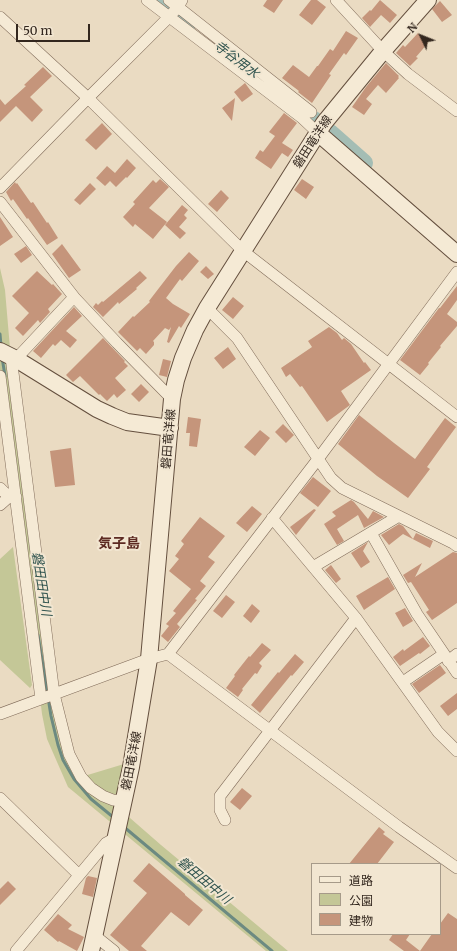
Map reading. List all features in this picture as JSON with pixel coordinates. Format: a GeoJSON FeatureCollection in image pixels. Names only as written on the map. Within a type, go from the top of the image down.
{"type":"FeatureCollection","features":[{"type":"Feature","properties":{"kind":"main road","name":"磐田竜洋線"},"geometry":{"type":"LineString","coordinates":[[91,951],[131,767],[149,659],[172,399],[183,358],[195,330],[207,308],[324,123],[383,51],[428,0]]}},
{"type":"Feature","properties":{"kind":"main road"},"geometry":{"type":"LineString","coordinates":[[318,133],[457,254]]}},
{"type":"Feature","properties":{"kind":"main road"},"geometry":{"type":"LineString","coordinates":[[9,356],[97,409],[112,416],[127,422],[170,428]]}},
{"type":"Feature","properties":{"kind":"street"},"geometry":{"type":"LineString","coordinates":[[147,0],[300,117],[318,133]]}},
{"type":"Feature","properties":{"kind":"street"},"geometry":{"type":"LineString","coordinates":[[169,0],[180,4],[311,112]]}},
{"type":"Feature","properties":{"kind":"street"},"geometry":{"type":"LineString","coordinates":[[336,0],[383,51],[408,74],[457,110]]}},
{"type":"Feature","properties":{"kind":"street"},"geometry":{"type":"LineString","coordinates":[[0,188],[169,17],[180,4]]}},
{"type":"Feature","properties":{"kind":"street"},"geometry":{"type":"LineString","coordinates":[[0,18],[88,98],[243,251],[457,417]]}},
{"type":"Feature","properties":{"kind":"street"},"geometry":{"type":"LineString","coordinates":[[0,202],[74,297],[172,399]]}},
{"type":"Feature","properties":{"kind":"street"},"geometry":{"type":"LineString","coordinates":[[0,714],[149,659],[168,654],[318,459],[457,272]]}},
{"type":"Feature","properties":{"kind":"street"},"geometry":{"type":"LineString","coordinates":[[74,297],[9,356],[54,694],[69,754],[81,777],[91,788],[103,796],[113,800],[124,801]]}},
{"type":"Feature","properties":{"kind":"street"},"geometry":{"type":"LineString","coordinates":[[207,308],[237,338],[331,478],[342,488],[456,542]]}},
{"type":"Feature","properties":{"kind":"street"},"geometry":{"type":"LineString","coordinates":[[0,376],[12,497],[41,698]]}},
{"type":"Feature","properties":{"kind":"street"},"geometry":{"type":"LineString","coordinates":[[0,488],[12,497]]}},
{"type":"Feature","properties":{"kind":"street"},"geometry":{"type":"LineString","coordinates":[[0,505],[12,497]]}},
{"type":"Feature","properties":{"kind":"street"},"geometry":{"type":"LineString","coordinates":[[313,567],[399,516]]}},
{"type":"Feature","properties":{"kind":"street"},"geometry":{"type":"LineString","coordinates":[[272,518],[356,618],[438,732],[457,751]]}},
{"type":"Feature","properties":{"kind":"street"},"geometry":{"type":"LineString","coordinates":[[371,533],[417,614],[450,656],[457,673]]}},
{"type":"Feature","properties":{"kind":"street"},"geometry":{"type":"LineString","coordinates":[[225,820],[220,810],[220,796],[356,618]]}},
{"type":"Feature","properties":{"kind":"street"},"geometry":{"type":"LineString","coordinates":[[168,654],[399,827],[457,868]]}},
{"type":"Feature","properties":{"kind":"street"},"geometry":{"type":"LineString","coordinates":[[403,682],[450,656]]}},
{"type":"Feature","properties":{"kind":"street"},"geometry":{"type":"LineString","coordinates":[[0,798],[79,875]]}},
{"type":"Feature","properties":{"kind":"street"},"geometry":{"type":"LineString","coordinates":[[16,951],[106,843],[115,838]]}},
{"type":"Feature","properties":{"kind":"street"},"geometry":{"type":"LineString","coordinates":[[94,935],[114,951]]}},
{"type":"Feature","properties":{"kind":"green space"},"geometry":{"type":"Polygon","coordinates":[[[0,268],[5,290],[11,360],[48,678],[81,777],[124,764],[122,811],[288,951],[266,951],[68,787],[47,739],[42,714],[0,375],[0,268]]]}},
{"type":"Feature","properties":{"kind":"green space"},"geometry":{"type":"Polygon","coordinates":[[[13,547],[32,685],[30,688],[0,660],[0,559],[13,547]]]}},
{"type":"Feature","properties":{"kind":"building"},"geometry":{"type":"Polygon","coordinates":[[[267,0],[283,0],[274,13],[263,6],[267,0]]]}},
{"type":"Feature","properties":{"kind":"building"},"geometry":{"type":"Polygon","coordinates":[[[311,0],[317,0],[326,7],[312,25],[299,15],[311,0]]]}},
{"type":"Feature","properties":{"kind":"building"},"geometry":{"type":"Polygon","coordinates":[[[380,0],[397,15],[390,23],[381,15],[370,27],[362,18],[370,10],[371,11],[380,0]]]}},
{"type":"Feature","properties":{"kind":"building"},"geometry":{"type":"Polygon","coordinates":[[[440,1],[452,15],[442,22],[432,9],[440,1]]]}},
{"type":"Feature","properties":{"kind":"building"},"geometry":{"type":"Polygon","coordinates":[[[346,31],[358,38],[346,55],[344,53],[329,74],[331,75],[312,103],[282,78],[293,65],[309,77],[330,49],[333,51],[346,31]]]}},
{"type":"Feature","properties":{"kind":"building"},"geometry":{"type":"Polygon","coordinates":[[[418,33],[428,43],[416,57],[418,58],[410,66],[396,53],[403,45],[405,47],[418,33]]]}},
{"type":"Feature","properties":{"kind":"building"},"geometry":{"type":"Polygon","coordinates":[[[386,63],[399,76],[399,78],[386,93],[378,85],[366,99],[372,104],[364,115],[352,107],[386,63]]]}},
{"type":"Feature","properties":{"kind":"building"},"geometry":{"type":"Polygon","coordinates":[[[43,67],[52,76],[30,97],[43,110],[32,122],[16,106],[0,122],[0,99],[5,105],[26,86],[24,85],[43,67]]]}},
{"type":"Feature","properties":{"kind":"building"},"geometry":{"type":"Polygon","coordinates":[[[245,83],[253,94],[242,102],[234,92],[245,83]]]}},
{"type":"Feature","properties":{"kind":"building"},"geometry":{"type":"Polygon","coordinates":[[[235,98],[232,121],[222,108],[235,98]]]}},
{"type":"Feature","properties":{"kind":"building"},"geometry":{"type":"Polygon","coordinates":[[[284,113],[297,123],[282,143],[293,150],[288,157],[282,153],[271,169],[255,158],[260,150],[263,152],[275,136],[269,132],[284,113]]]}},
{"type":"Feature","properties":{"kind":"building"},"geometry":{"type":"Polygon","coordinates":[[[102,123],[112,134],[96,150],[85,140],[102,123]]]}},
{"type":"Feature","properties":{"kind":"building"},"geometry":{"type":"Polygon","coordinates":[[[127,159],[136,168],[116,187],[110,181],[105,186],[96,178],[107,166],[115,173],[127,159]]]}},
{"type":"Feature","properties":{"kind":"building"},"geometry":{"type":"Polygon","coordinates":[[[160,179],[169,187],[149,208],[167,222],[153,239],[135,224],[133,227],[123,217],[135,204],[133,202],[153,180],[156,183],[160,179]]]}},
{"type":"Feature","properties":{"kind":"building"},"geometry":{"type":"Polygon","coordinates":[[[302,179],[314,187],[306,199],[294,190],[302,179]]]}},
{"type":"Feature","properties":{"kind":"building"},"geometry":{"type":"Polygon","coordinates":[[[15,182],[31,203],[33,202],[58,238],[47,245],[13,199],[11,201],[6,192],[15,182]]]}},
{"type":"Feature","properties":{"kind":"building"},"geometry":{"type":"Polygon","coordinates":[[[90,183],[96,189],[80,205],[74,200],[90,183]]]}},
{"type":"Feature","properties":{"kind":"building"},"geometry":{"type":"Polygon","coordinates":[[[221,190],[229,198],[217,212],[208,204],[221,190]]]}},
{"type":"Feature","properties":{"kind":"building"},"geometry":{"type":"Polygon","coordinates":[[[182,205],[188,210],[184,215],[187,218],[179,227],[186,233],[180,239],[165,225],[182,205]]]}},
{"type":"Feature","properties":{"kind":"building"},"geometry":{"type":"Polygon","coordinates":[[[0,217],[13,237],[0,246],[0,217]]]}},
{"type":"Feature","properties":{"kind":"building"},"geometry":{"type":"Polygon","coordinates":[[[62,244],[81,270],[69,278],[52,254],[62,244]]]}},
{"type":"Feature","properties":{"kind":"building"},"geometry":{"type":"Polygon","coordinates":[[[26,246],[32,255],[21,263],[14,254],[26,246]]]}},
{"type":"Feature","properties":{"kind":"building"},"geometry":{"type":"Polygon","coordinates":[[[189,252],[199,261],[182,281],[180,279],[166,298],[190,314],[181,328],[179,326],[169,343],[167,342],[171,327],[169,330],[165,328],[153,341],[154,345],[146,354],[140,348],[137,351],[118,332],[133,316],[134,317],[150,302],[149,301],[176,266],[189,252]]]}},
{"type":"Feature","properties":{"kind":"building"},"geometry":{"type":"Polygon","coordinates":[[[206,266],[214,274],[208,279],[200,272],[206,266]]]}},
{"type":"Feature","properties":{"kind":"building"},"geometry":{"type":"Polygon","coordinates":[[[37,271],[52,285],[53,284],[62,294],[48,309],[50,312],[40,323],[38,320],[23,336],[15,328],[29,313],[12,296],[37,271]]]}},
{"type":"Feature","properties":{"kind":"building"},"geometry":{"type":"Polygon","coordinates":[[[140,271],[147,278],[136,288],[137,289],[119,304],[118,302],[103,317],[93,307],[96,303],[98,305],[102,301],[103,302],[140,271]]]}},
{"type":"Feature","properties":{"kind":"building"},"geometry":{"type":"Polygon","coordinates":[[[457,286],[457,300],[447,314],[457,322],[457,326],[440,346],[441,347],[420,375],[400,360],[457,286]]]}},
{"type":"Feature","properties":{"kind":"building"},"geometry":{"type":"Polygon","coordinates":[[[233,297],[244,306],[233,319],[222,310],[233,297]]]}},
{"type":"Feature","properties":{"kind":"building"},"geometry":{"type":"Polygon","coordinates":[[[74,307],[82,316],[66,331],[77,340],[70,348],[61,340],[55,346],[53,344],[41,358],[33,351],[74,307]]]}},
{"type":"Feature","properties":{"kind":"building"},"geometry":{"type":"Polygon","coordinates":[[[329,327],[337,333],[342,340],[344,338],[351,344],[364,363],[365,362],[371,370],[341,391],[350,405],[327,422],[302,386],[300,387],[290,374],[286,377],[281,368],[312,347],[308,341],[329,327]]]}},
{"type":"Feature","properties":{"kind":"building"},"geometry":{"type":"Polygon","coordinates":[[[103,338],[128,366],[115,378],[126,390],[117,398],[114,394],[107,401],[80,376],[73,382],[66,375],[103,338]]]}},
{"type":"Feature","properties":{"kind":"building"},"geometry":{"type":"Polygon","coordinates":[[[228,347],[236,359],[223,369],[214,358],[228,347]]]}},
{"type":"Feature","properties":{"kind":"building"},"geometry":{"type":"Polygon","coordinates":[[[163,359],[171,361],[167,377],[159,375],[163,359]]]}},
{"type":"Feature","properties":{"kind":"building"},"geometry":{"type":"Polygon","coordinates":[[[141,384],[149,392],[139,402],[131,394],[141,384]]]}},
{"type":"Feature","properties":{"kind":"building"},"geometry":{"type":"Polygon","coordinates":[[[359,415],[415,459],[445,418],[456,427],[427,467],[430,469],[408,498],[377,476],[338,444],[359,415]]]}},
{"type":"Feature","properties":{"kind":"building"},"geometry":{"type":"Polygon","coordinates":[[[188,417],[201,419],[197,447],[189,446],[190,433],[186,433],[188,417]]]}},
{"type":"Feature","properties":{"kind":"building"},"geometry":{"type":"Polygon","coordinates":[[[283,424],[294,435],[286,443],[275,432],[283,424]]]}},
{"type":"Feature","properties":{"kind":"building"},"geometry":{"type":"Polygon","coordinates":[[[260,430],[270,438],[255,456],[244,447],[260,430]]]}},
{"type":"Feature","properties":{"kind":"building"},"geometry":{"type":"Polygon","coordinates":[[[71,448],[75,485],[55,487],[50,451],[71,448]]]}},
{"type":"Feature","properties":{"kind":"building"},"geometry":{"type":"Polygon","coordinates":[[[313,477],[331,491],[318,507],[300,493],[313,477]]]}},
{"type":"Feature","properties":{"kind":"building"},"geometry":{"type":"Polygon","coordinates":[[[351,500],[368,519],[373,511],[384,517],[364,528],[358,515],[337,529],[344,541],[337,545],[324,524],[336,516],[332,512],[351,500]]]}},
{"type":"Feature","properties":{"kind":"building"},"geometry":{"type":"Polygon","coordinates":[[[252,506],[262,514],[247,532],[236,523],[252,506]]]}},
{"type":"Feature","properties":{"kind":"building"},"geometry":{"type":"Polygon","coordinates":[[[314,509],[316,510],[296,535],[290,527],[314,509]]]}},
{"type":"Feature","properties":{"kind":"building"},"geometry":{"type":"Polygon","coordinates":[[[200,517],[225,536],[208,557],[215,562],[200,581],[206,586],[195,599],[197,600],[177,624],[180,627],[168,642],[161,636],[169,626],[166,624],[176,613],[173,611],[191,589],[169,571],[179,559],[175,556],[184,544],[181,541],[200,517]]]}},
{"type":"Feature","properties":{"kind":"building"},"geometry":{"type":"Polygon","coordinates":[[[399,524],[403,526],[413,539],[416,533],[433,541],[430,548],[403,534],[389,545],[381,535],[399,524]]]}},
{"type":"Feature","properties":{"kind":"building"},"geometry":{"type":"Polygon","coordinates":[[[368,542],[363,551],[370,562],[361,568],[351,553],[368,542]]]}},
{"type":"Feature","properties":{"kind":"building"},"geometry":{"type":"Polygon","coordinates":[[[453,552],[457,553],[457,603],[432,620],[426,612],[429,610],[411,582],[408,583],[403,575],[422,563],[415,577],[453,552]]]}},
{"type":"Feature","properties":{"kind":"building"},"geometry":{"type":"Polygon","coordinates":[[[331,565],[341,579],[336,583],[325,570],[331,565]]]}},
{"type":"Feature","properties":{"kind":"building"},"geometry":{"type":"Polygon","coordinates":[[[388,577],[395,589],[364,610],[356,596],[388,577]]]}},
{"type":"Feature","properties":{"kind":"building"},"geometry":{"type":"Polygon","coordinates":[[[226,595],[235,602],[222,618],[213,611],[226,595]]]}},
{"type":"Feature","properties":{"kind":"building"},"geometry":{"type":"Polygon","coordinates":[[[252,604],[260,611],[251,623],[243,616],[252,604]]]}},
{"type":"Feature","properties":{"kind":"building"},"geometry":{"type":"Polygon","coordinates":[[[405,608],[413,621],[403,627],[395,613],[405,608]]]}},
{"type":"Feature","properties":{"kind":"building"},"geometry":{"type":"Polygon","coordinates":[[[423,637],[430,646],[400,666],[393,657],[423,637]]]}},
{"type":"Feature","properties":{"kind":"building"},"geometry":{"type":"Polygon","coordinates":[[[262,643],[271,650],[259,663],[262,666],[257,674],[255,673],[242,689],[243,690],[238,697],[226,688],[249,656],[250,657],[262,643]]]}},
{"type":"Feature","properties":{"kind":"building"},"geometry":{"type":"Polygon","coordinates":[[[295,654],[304,662],[292,676],[291,675],[260,713],[251,705],[295,654]]]}},
{"type":"Feature","properties":{"kind":"building"},"geometry":{"type":"Polygon","coordinates":[[[440,665],[446,673],[419,693],[412,684],[440,665]]]}},
{"type":"Feature","properties":{"kind":"building"},"geometry":{"type":"Polygon","coordinates":[[[457,693],[457,709],[448,716],[440,706],[457,693]]]}},
{"type":"Feature","properties":{"kind":"building"},"geometry":{"type":"Polygon","coordinates":[[[242,788],[252,796],[240,810],[230,802],[242,788]]]}},
{"type":"Feature","properties":{"kind":"building"},"geometry":{"type":"Polygon","coordinates":[[[379,827],[385,832],[383,834],[394,842],[378,863],[350,863],[379,827]]]}},
{"type":"Feature","properties":{"kind":"building"},"geometry":{"type":"Polygon","coordinates":[[[149,863],[203,910],[189,926],[171,912],[141,946],[147,951],[129,951],[110,935],[147,893],[133,881],[149,863]]]}},
{"type":"Feature","properties":{"kind":"building"},"geometry":{"type":"Polygon","coordinates":[[[88,876],[97,878],[93,897],[82,894],[86,878],[88,876]]]}},
{"type":"Feature","properties":{"kind":"building"},"geometry":{"type":"Polygon","coordinates":[[[8,881],[16,889],[0,905],[0,889],[8,881]]]}},
{"type":"Feature","properties":{"kind":"building"},"geometry":{"type":"Polygon","coordinates":[[[448,913],[457,919],[457,951],[420,951],[431,935],[441,935],[441,923],[448,913]]]}},
{"type":"Feature","properties":{"kind":"building"},"geometry":{"type":"Polygon","coordinates":[[[58,914],[72,925],[68,929],[84,937],[77,951],[59,941],[58,942],[44,930],[58,914]]]}},
{"type":"Feature","properties":{"kind":"building"},"geometry":{"type":"Polygon","coordinates":[[[392,935],[409,935],[406,940],[420,951],[404,951],[389,940],[392,935]]]}},
{"type":"Feature","properties":{"kind":"waterway","name":"寺谷用水"},"geometry":{"type":"LineString","coordinates":[[156,0],[187,24]]}},
{"type":"Feature","properties":{"kind":"waterway","name":"寺谷用水"},"geometry":{"type":"LineString","coordinates":[[290,103],[315,121]]}},
{"type":"Feature","properties":{"kind":"waterway","name":"寺谷用水"},"geometry":{"type":"LineString","coordinates":[[330,133],[364,163]]}},
{"type":"Feature","properties":{"kind":"waterway","name":"磐田田中川"},"geometry":{"type":"LineString","coordinates":[[0,334],[1,346]]}},
{"type":"Feature","properties":{"kind":"waterway","name":"磐田田中川"},"geometry":{"type":"LineString","coordinates":[[2,357],[5,376]]}},
{"type":"Feature","properties":{"kind":"waterway","name":"磐田田中川"},"geometry":{"type":"LineString","coordinates":[[38,635],[51,716],[63,760],[74,779],[91,799],[113,817]]}},
{"type":"Feature","properties":{"kind":"waterway","name":"磐田田中川"},"geometry":{"type":"LineString","coordinates":[[124,827],[272,951]]}},
{"type":"Feature","properties":{"kind":"district","name":"気子島"},"geometry":{"type":"Point","coordinates":[119,544]}}]}
